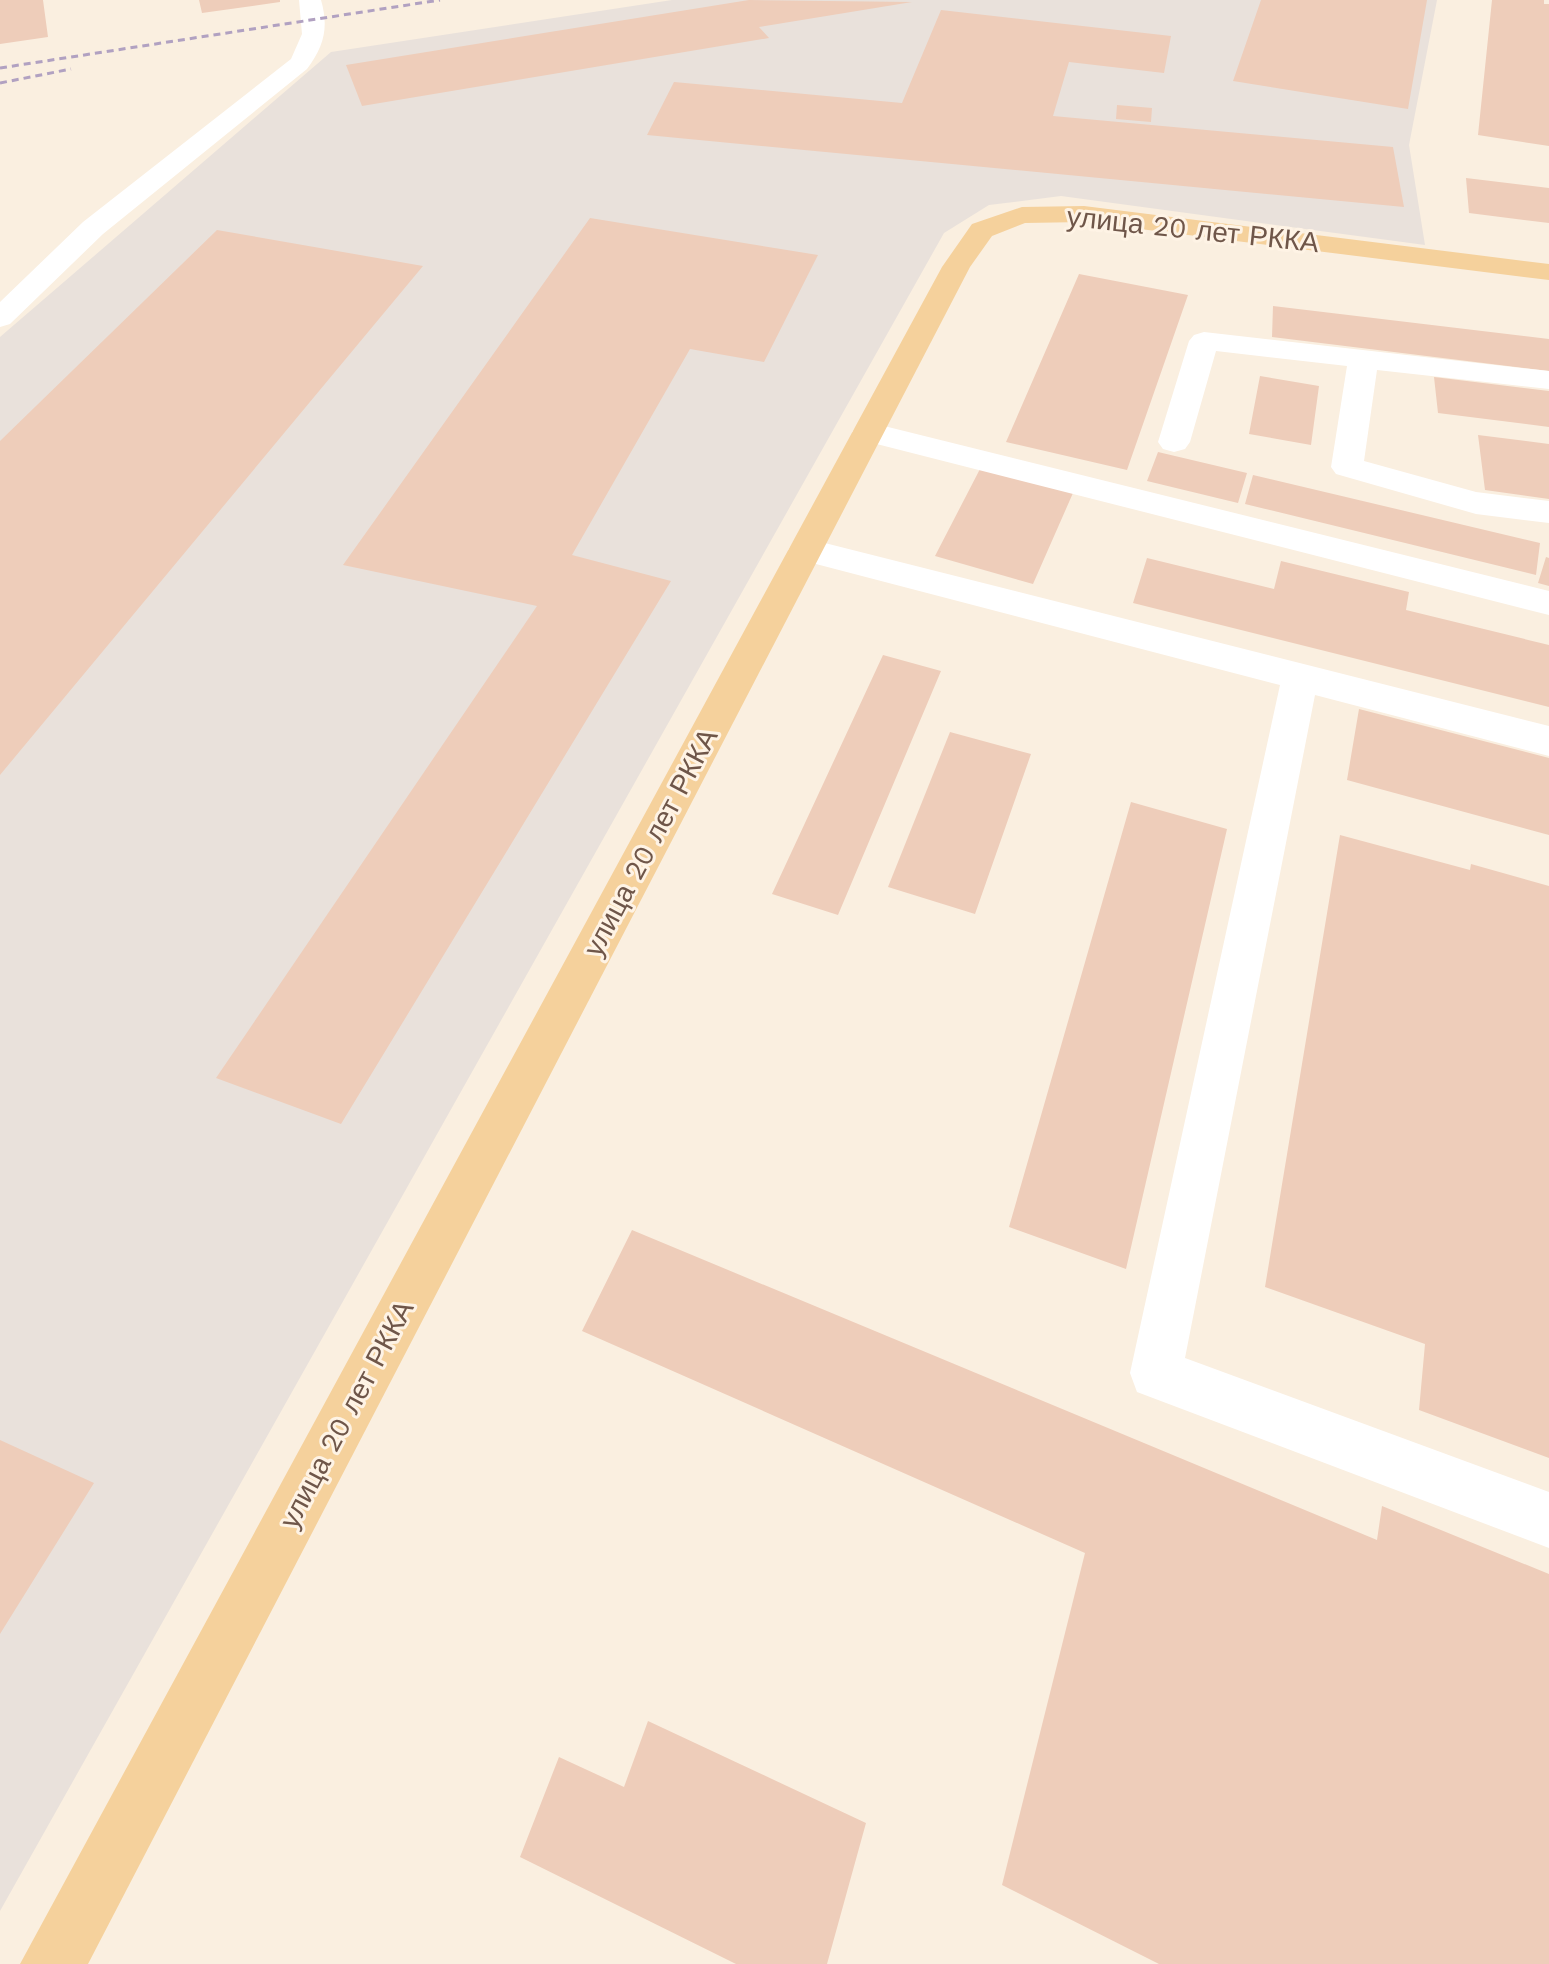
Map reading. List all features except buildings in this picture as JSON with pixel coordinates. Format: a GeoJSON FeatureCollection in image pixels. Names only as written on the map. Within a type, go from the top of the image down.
{"type":"FeatureCollection","features":[{"type":"Feature","properties":{"kind":"main road","name":"улица 20 лет РККА"},"geometry":{"type":"LineString","coordinates":[[53,1964],[956,267],[982,230],[1022,215],[1084,214],[1549,272]]}},
{"type":"Feature","properties":{"kind":"street"},"geometry":{"type":"LineString","coordinates":[[0,318],[93,228],[299,64],[312,48],[316,30],[311,1]]}},
{"type":"Feature","properties":{"kind":"street"},"geometry":{"type":"LineString","coordinates":[[218,95],[258,76],[299,64]]}},
{"type":"Feature","properties":{"kind":"street"},"geometry":{"type":"LineString","coordinates":[[93,228],[95,205],[107,184]]}},
{"type":"Feature","properties":{"kind":"street"},"geometry":{"type":"LineString","coordinates":[[1174,442],[1204,341],[1549,380]]}},
{"type":"Feature","properties":{"kind":"street"},"geometry":{"type":"LineString","coordinates":[[1363,359],[1347,467],[1476,503],[1549,512]]}},
{"type":"Feature","properties":{"kind":"street"},"geometry":{"type":"LineString","coordinates":[[868,432],[1549,603]]}},
{"type":"Feature","properties":{"kind":"street"},"geometry":{"type":"LineString","coordinates":[[805,550],[1549,741]]}},
{"type":"Feature","properties":{"kind":"street"},"geometry":{"type":"LineString","coordinates":[[1300,677],[1156,1373],[1549,1520]]}},
{"type":"Feature","properties":{"kind":"shaded area"},"geometry":{"type":"Polygon","coordinates":[[[672,0],[1437,0],[1409,145],[1425,245],[1061,196],[989,205],[944,233],[0,1911],[0,337],[331,52],[672,0]]]}},
{"type":"Feature","properties":{"kind":"railway"},"geometry":{"type":"LineString","coordinates":[[0,68],[440,0]]}},
{"type":"Feature","properties":{"kind":"railway"},"geometry":{"type":"LineString","coordinates":[[0,83],[71,69]]}}]}
